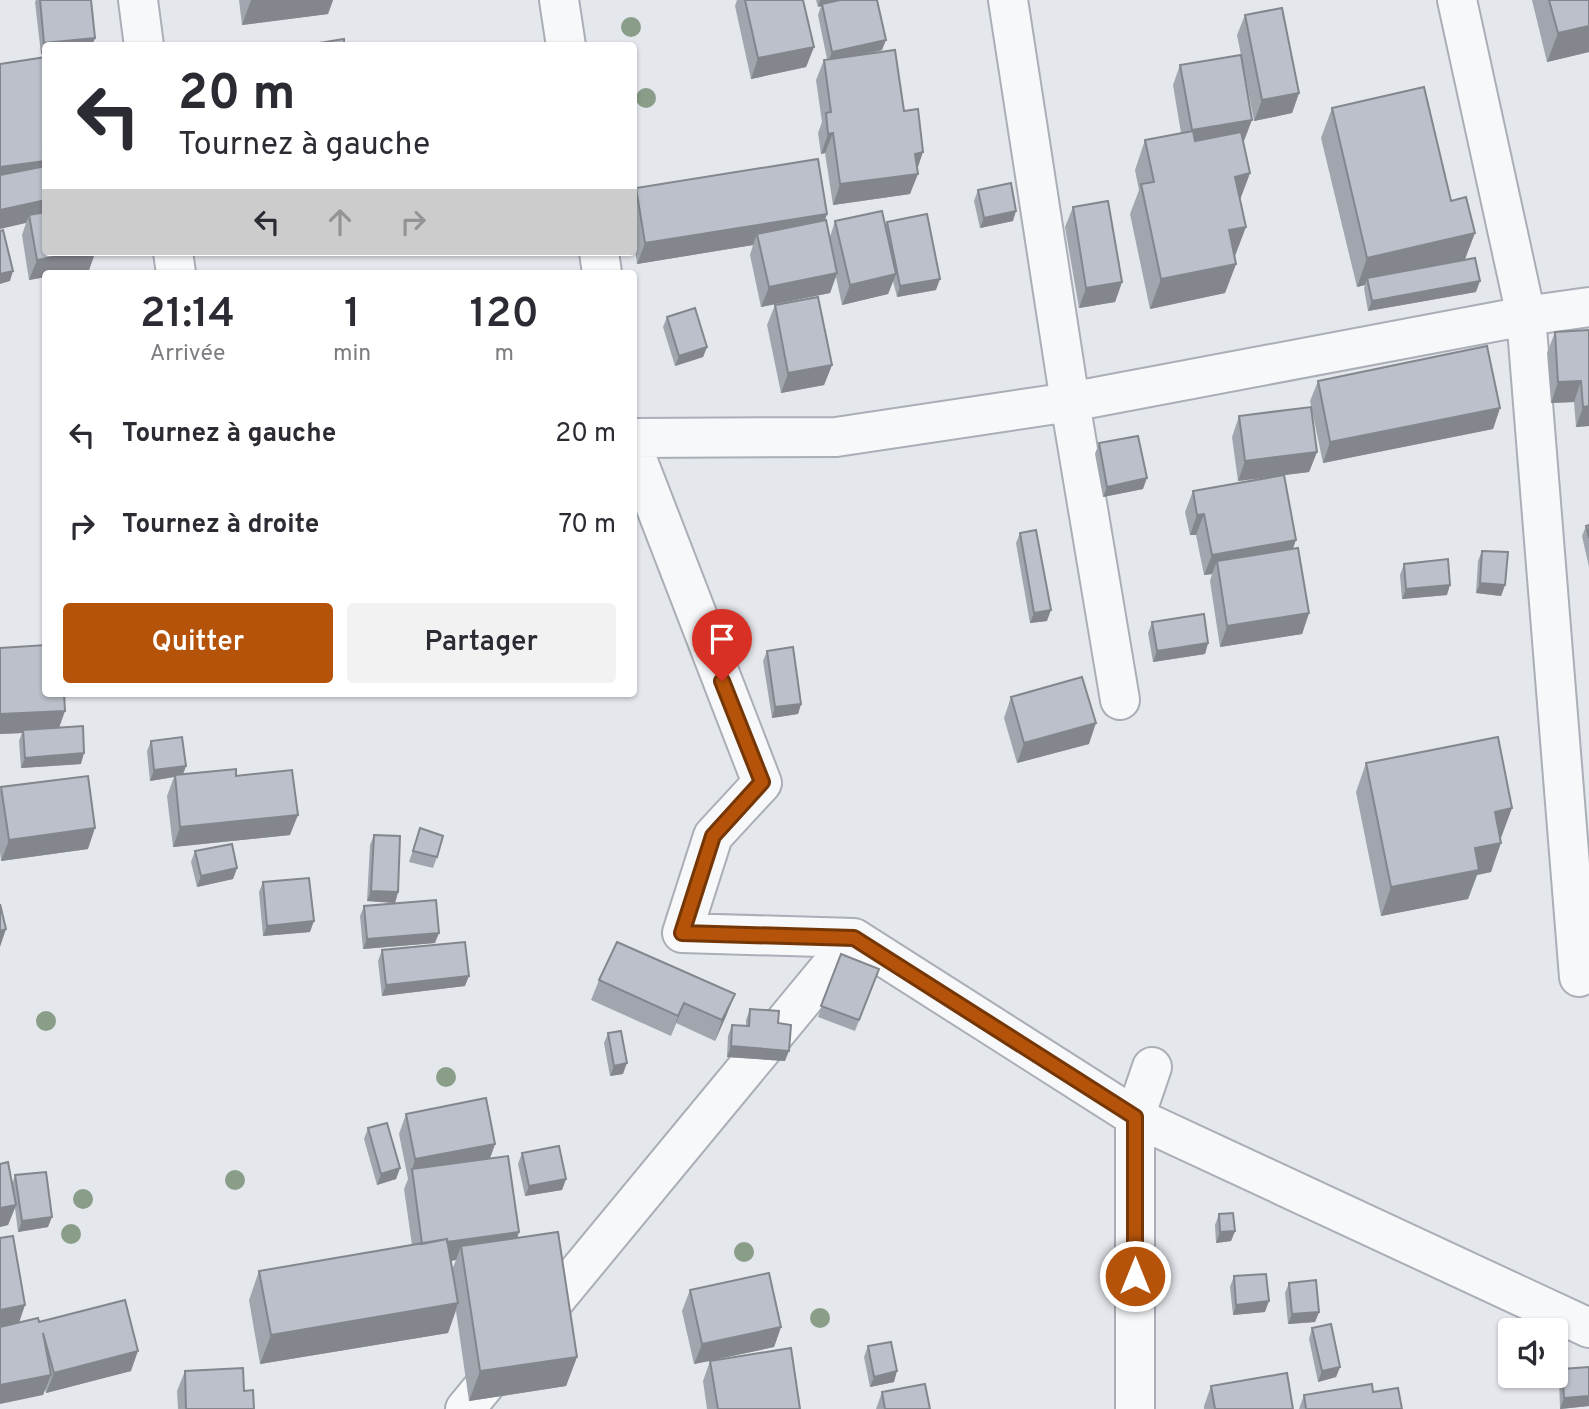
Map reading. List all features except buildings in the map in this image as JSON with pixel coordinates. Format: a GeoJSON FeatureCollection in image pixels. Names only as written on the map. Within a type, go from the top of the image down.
{"type":"FeatureCollection","features":[{"type":"Feature","properties":{"kind":"street"},"geometry":{"type":"LineString","coordinates":[[138,0],[143,42]]}},
{"type":"Feature","properties":{"kind":"street"},"geometry":{"type":"LineString","coordinates":[[559,0],[565,42]]}},
{"type":"Feature","properties":{"kind":"street"},"geometry":{"type":"LineString","coordinates":[[1008,0],[1070,402],[1120,700]]}},
{"type":"Feature","properties":{"kind":"street"},"geometry":{"type":"LineString","coordinates":[[1457,0],[1526,316],[1579,977]]}},
{"type":"Feature","properties":{"kind":"street"},"geometry":{"type":"LineString","coordinates":[[637,438],[836,437],[1070,402],[1526,316],[1589,307]]}},
{"type":"Feature","properties":{"kind":"street"},"geometry":{"type":"LineString","coordinates":[[637,460],[762,782],[713,836],[682,933],[854,938],[1135,1117],[1589,1328]]}},
{"type":"Feature","properties":{"kind":"street"},"geometry":{"type":"LineString","coordinates":[[465,1409],[854,938]]}},
{"type":"Feature","properties":{"kind":"street"},"geometry":{"type":"LineString","coordinates":[[1135,1409],[1135,1117],[1152,1068]]}},
{"type":"Feature","properties":{"kind":"route"},"geometry":{"type":"LineString","coordinates":[[722,681],[762,782],[713,836],[682,933],[854,938],[1135,1117],[1135,1276]]}}]}
